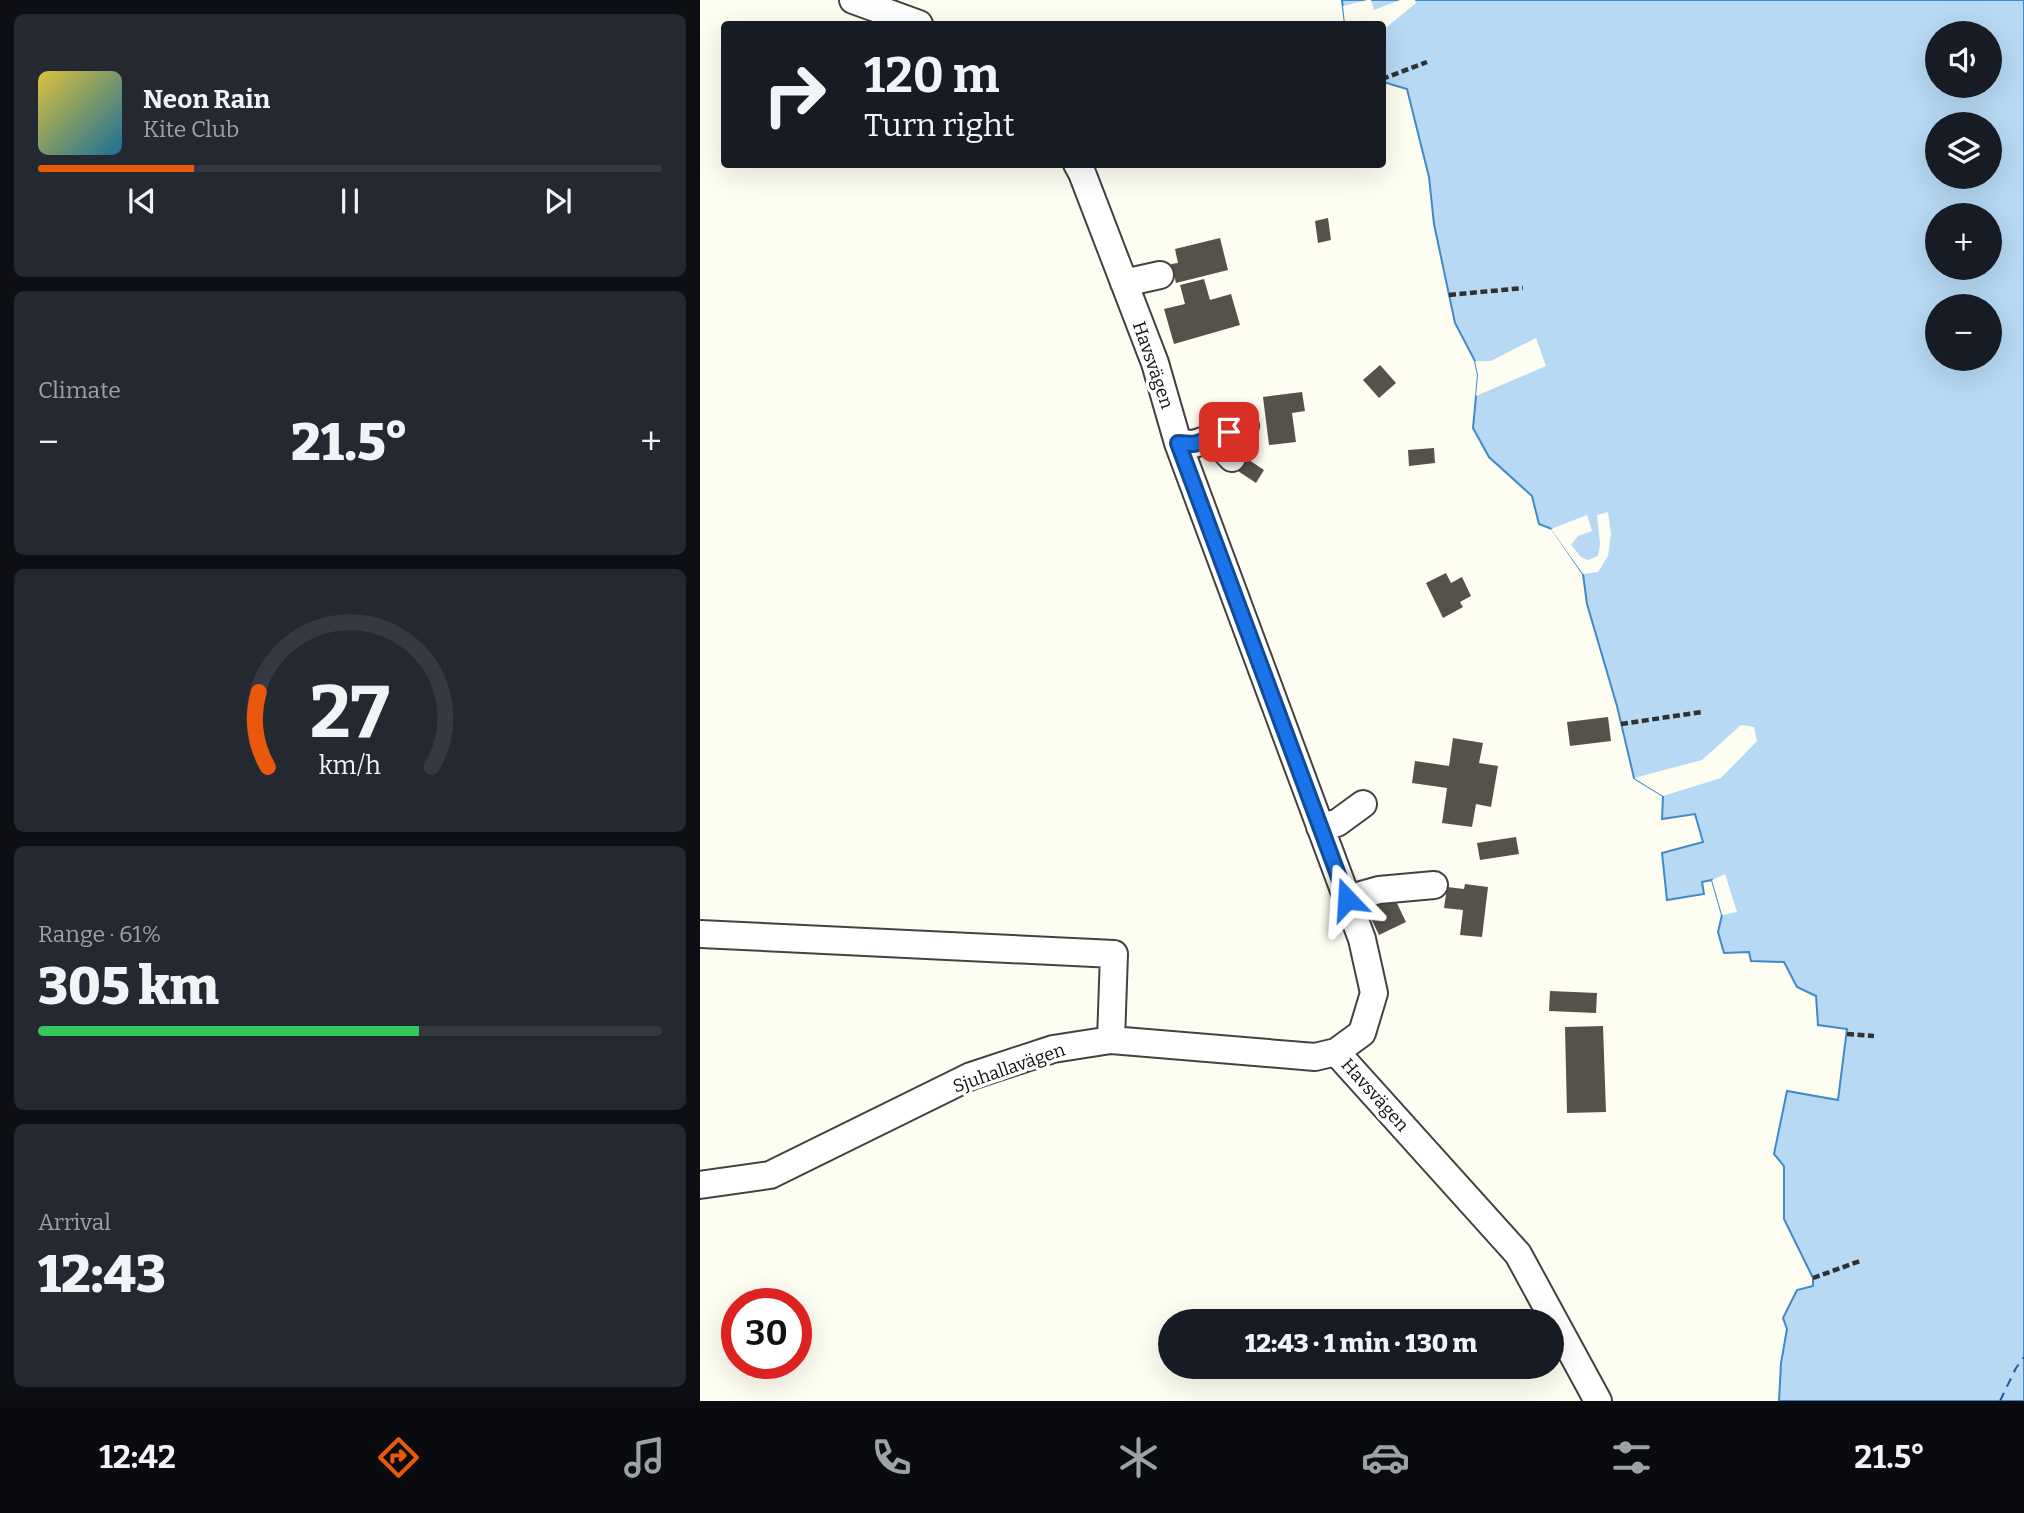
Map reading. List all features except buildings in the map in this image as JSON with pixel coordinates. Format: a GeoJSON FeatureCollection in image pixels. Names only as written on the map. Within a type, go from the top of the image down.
{"type":"FeatureCollection","features":[{"type":"Feature","properties":{"kind":"street"},"geometry":{"type":"LineString","coordinates":[[853,0],[911,21]]}},
{"type":"Feature","properties":{"kind":"street","name":"Havsvägen"},"geometry":{"type":"LineString","coordinates":[[1079,168],[1155,363],[1178,443],[1362,939],[1374,993],[1362,1033],[1336,1052],[1518,1254],[1598,1401]]}},
{"type":"Feature","properties":{"kind":"street"},"geometry":{"type":"LineString","coordinates":[[1124,283],[1160,275]]}},
{"type":"Feature","properties":{"kind":"street"},"geometry":{"type":"LineString","coordinates":[[1178,443],[1194,444],[1245,426]]}},
{"type":"Feature","properties":{"kind":"street"},"geometry":{"type":"LineString","coordinates":[[1212,438],[1232,458]]}},
{"type":"Feature","properties":{"kind":"street"},"geometry":{"type":"LineString","coordinates":[[1320,827],[1336,823],[1363,804]]}},
{"type":"Feature","properties":{"kind":"street"},"geometry":{"type":"LineString","coordinates":[[1347,899],[1379,890],[1434,885]]}},
{"type":"Feature","properties":{"kind":"street"},"geometry":{"type":"LineString","coordinates":[[700,934],[1114,954],[1111,1040]]}},
{"type":"Feature","properties":{"kind":"street","name":"Sjuhallavägen"},"geometry":{"type":"LineString","coordinates":[[700,1185],[770,1175],[971,1076],[1053,1049],[1111,1040],[1315,1057],[1336,1052]]}},
{"type":"Feature","properties":{"kind":"path"},"geometry":{"type":"LineString","coordinates":[[1386,77],[1427,62]]}},
{"type":"Feature","properties":{"kind":"path"},"geometry":{"type":"LineString","coordinates":[[1449,295],[1523,288]]}},
{"type":"Feature","properties":{"kind":"path"},"geometry":{"type":"LineString","coordinates":[[1621,724],[1702,712]]}},
{"type":"Feature","properties":{"kind":"path"},"geometry":{"type":"LineString","coordinates":[[1847,1034],[1874,1036]]}},
{"type":"Feature","properties":{"kind":"path"},"geometry":{"type":"LineString","coordinates":[[1813,1278],[1860,1261]]}},
{"type":"Feature","properties":{"kind":"water"},"geometry":{"type":"Polygon","coordinates":[[[1342,0],[2024,0],[2024,1401],[1779,1401],[1781,1363],[1787,1329],[1783,1318],[1797,1290],[1813,1286],[1813,1278],[1784,1219],[1784,1166],[1774,1154],[1787,1091],[1838,1100],[1847,1029],[1818,1025],[1816,996],[1797,987],[1784,962],[1751,961],[1749,952],[1724,953],[1718,932],[1722,915],[1712,880],[1702,882],[1704,894],[1667,900],[1662,853],[1703,842],[1695,814],[1662,819],[1663,796],[1634,778],[1617,706],[1587,604],[1583,574],[1552,529],[1539,524],[1532,496],[1489,457],[1473,428],[1478,375],[1475,361],[1455,323],[1434,224],[1429,177],[1407,89],[1386,83],[1386,21],[1345,21],[1342,0]]]}},
{"type":"Feature","properties":{"kind":"pier"},"geometry":{"type":"Polygon","coordinates":[[[1371,0],[1374,10],[1400,0],[1415,0],[1416,3],[1386,28],[1386,21],[1345,21],[1343,6],[1371,0]]]}},
{"type":"Feature","properties":{"kind":"pier"},"geometry":{"type":"Polygon","coordinates":[[[1536,338],[1546,366],[1476,396],[1478,375],[1475,361],[1491,361],[1536,338]]]}},
{"type":"Feature","properties":{"kind":"pier"},"geometry":{"type":"Polygon","coordinates":[[[1608,512],[1611,534],[1608,556],[1598,572],[1583,574],[1551,529],[1587,515],[1592,531],[1578,536],[1571,545],[1581,557],[1588,560],[1598,556],[1600,544],[1597,515],[1608,512]]]}},
{"type":"Feature","properties":{"kind":"pier"},"geometry":{"type":"Polygon","coordinates":[[[1741,725],[1754,727],[1757,741],[1721,778],[1663,796],[1634,778],[1702,760],[1741,725]]]}},
{"type":"Feature","properties":{"kind":"pier"},"geometry":{"type":"Polygon","coordinates":[[[1725,874],[1737,912],[1722,915],[1712,880],[1725,874]]]}},
{"type":"Feature","properties":{"kind":"ferry route"},"geometry":{"type":"LineString","coordinates":[[2000,1401],[2024,1357]]}},
{"type":"Feature","properties":{"kind":"route"},"geometry":{"type":"LineString","coordinates":[[1229,432],[1194,444],[1178,443],[1347,899]]}}]}
